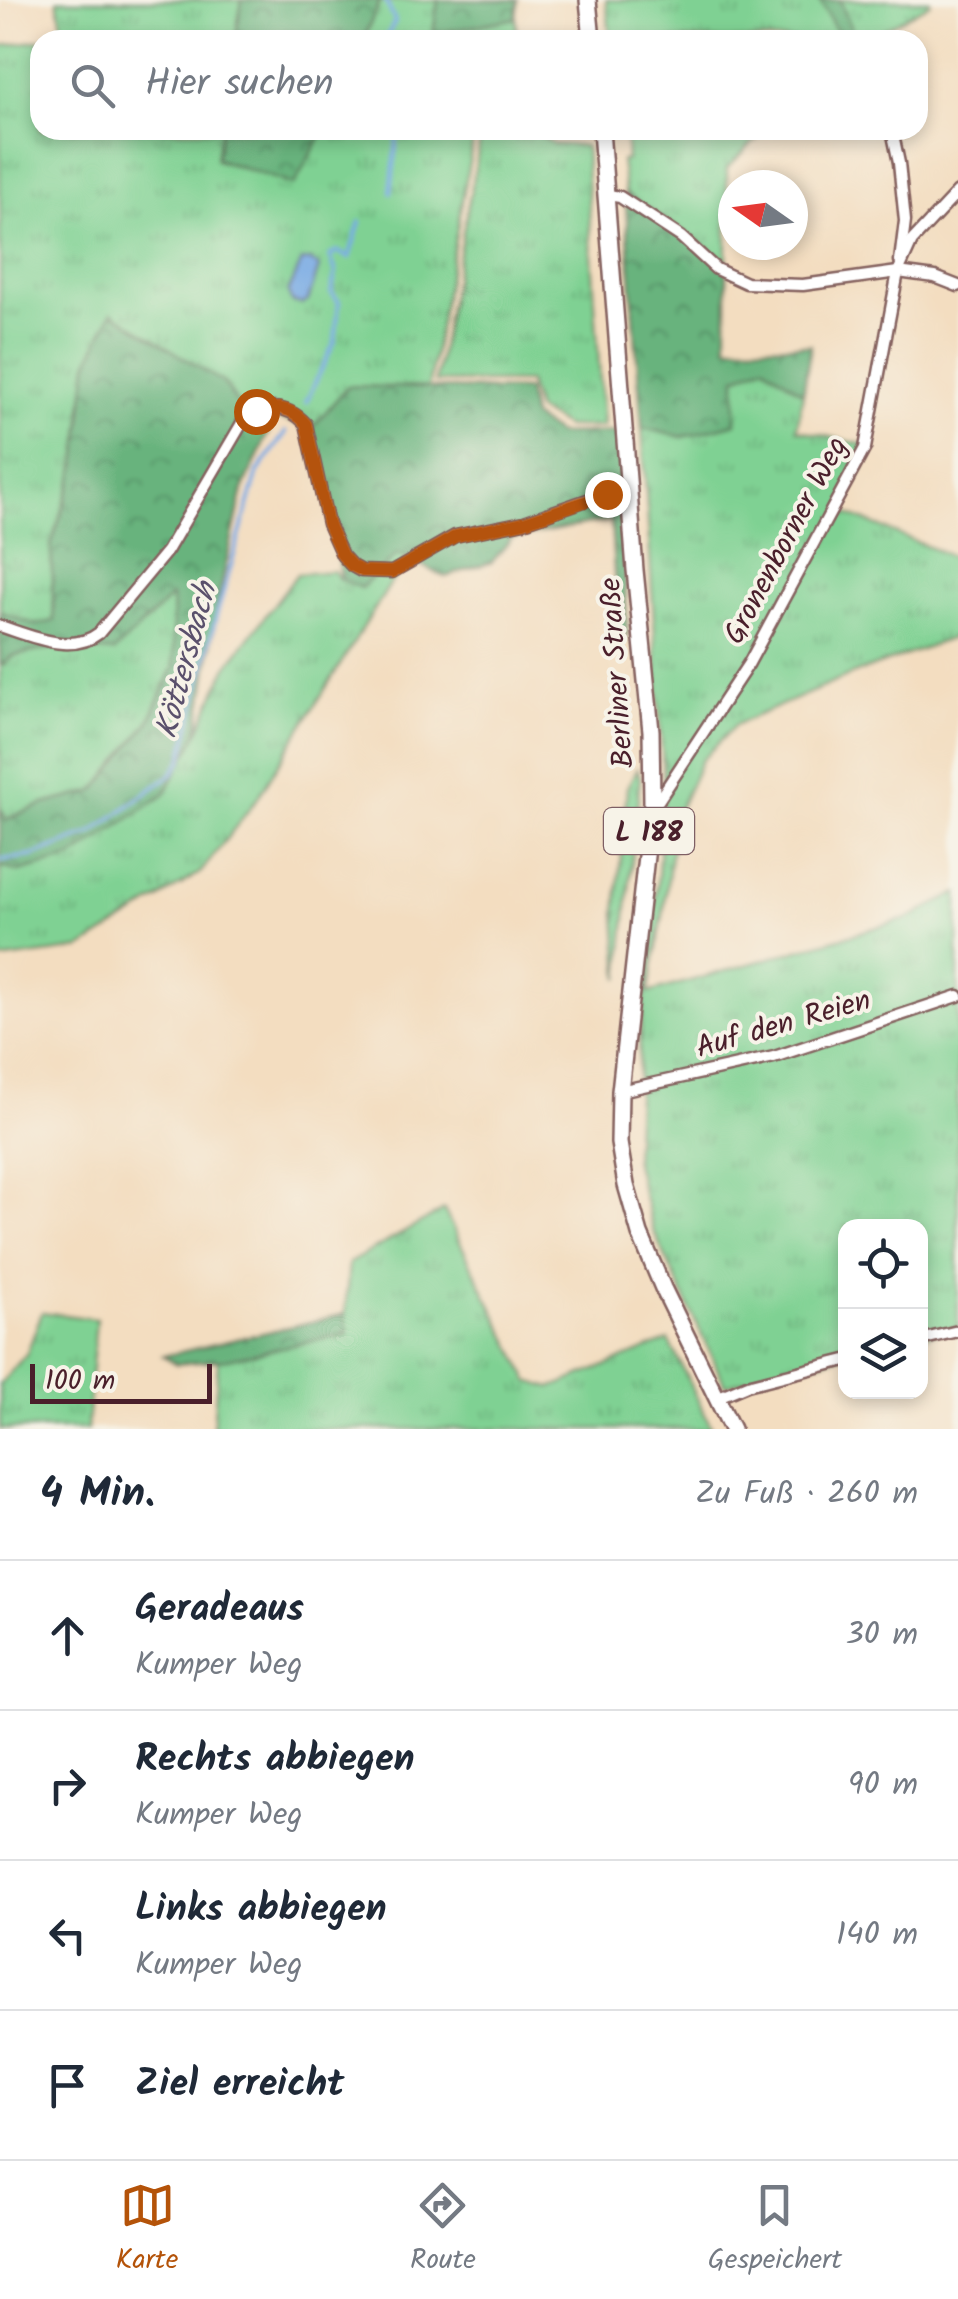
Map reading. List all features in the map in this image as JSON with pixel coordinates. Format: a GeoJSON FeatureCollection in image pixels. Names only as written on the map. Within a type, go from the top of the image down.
{"type":"FeatureCollection","features":[{"type":"Feature","properties":{"kind":"main road"},"geometry":{"type":"LineString","coordinates":[[588,0],[591,30]]}},
{"type":"Feature","properties":{"kind":"main road","name":"Berliner Straße"},"geometry":{"type":"LineString","coordinates":[[603,140],[651,731],[652,802],[620,1091],[619,1143],[640,1234],[732,1429]]}},
{"type":"Feature","properties":{"kind":"street","name":"Gronenborner Weg"},"geometry":{"type":"LineString","coordinates":[[652,802],[658,801],[749,663],[865,448],[905,221],[894,140]]}},
{"type":"Feature","properties":{"kind":"street","name":"Gronenborner Weg"},"geometry":{"type":"LineString","coordinates":[[898,272],[912,241],[958,192]]}},
{"type":"Feature","properties":{"kind":"street"},"geometry":{"type":"LineString","coordinates":[[608,194],[681,237],[716,269],[746,283],[803,286],[898,272],[934,277],[958,286]]}},
{"type":"Feature","properties":{"kind":"street"},"geometry":{"type":"LineString","coordinates":[[0,626],[64,643],[90,640],[99,633],[168,551],[242,423],[266,408],[286,409],[306,424],[328,524],[342,555],[362,571],[392,572],[456,536],[524,522],[607,494],[629,493]]}},
{"type":"Feature","properties":{"kind":"street","name":"Auf den Reien"},"geometry":{"type":"LineString","coordinates":[[620,1091],[774,1057],[958,996]]}},
{"type":"Feature","properties":{"kind":"street"},"geometry":{"type":"LineString","coordinates":[[928,1338],[958,1332]]}},
{"type":"Feature","properties":{"kind":"street"},"geometry":{"type":"LineString","coordinates":[[716,1398],[747,1385],[838,1362]]}},
{"type":"Feature","properties":{"kind":"green space"},"geometry":{"type":"Polygon","coordinates":[[[57,0],[242,0],[237,30],[63,30],[57,0]]]}},
{"type":"Feature","properties":{"kind":"green space"},"geometry":{"type":"Polygon","coordinates":[[[242,0],[390,0],[380,1],[367,30],[237,30],[242,0]]]}},
{"type":"Feature","properties":{"kind":"green space"},"geometry":{"type":"Polygon","coordinates":[[[438,0],[434,30],[367,30],[380,1],[438,0]]]}},
{"type":"Feature","properties":{"kind":"green space"},"geometry":{"type":"Polygon","coordinates":[[[438,0],[518,0],[516,18],[434,30],[438,0]]]}},
{"type":"Feature","properties":{"kind":"green space"},"geometry":{"type":"Polygon","coordinates":[[[606,0],[820,0],[836,30],[609,30],[606,0]]]}},
{"type":"Feature","properties":{"kind":"green space"},"geometry":{"type":"Polygon","coordinates":[[[820,0],[840,0],[852,30],[836,30],[820,0]]]}},
{"type":"Feature","properties":{"kind":"green space"},"geometry":{"type":"Polygon","coordinates":[[[840,0],[930,0],[883,30],[852,30],[840,0]]]}},
{"type":"Feature","properties":{"kind":"green space"},"geometry":{"type":"Polygon","coordinates":[[[516,18],[517,30],[450,30],[516,18]]]}},
{"type":"Feature","properties":{"kind":"green space"},"geometry":{"type":"Polygon","coordinates":[[[30,42],[30,140],[219,140],[216,160],[294,184],[318,140],[473,140],[428,389],[348,386],[312,428],[275,418],[252,426],[224,383],[88,364],[77,465],[51,546],[54,621],[36,625],[0,612],[0,46],[30,42]]]}},
{"type":"Feature","properties":{"kind":"green space"},"geometry":{"type":"Polygon","coordinates":[[[219,140],[319,140],[294,185],[216,159],[219,140]]]}},
{"type":"Feature","properties":{"kind":"green space"},"geometry":{"type":"Polygon","coordinates":[[[480,140],[548,140],[553,144],[585,146],[603,427],[566,427],[536,410],[528,382],[435,382],[480,140]]]}},
{"type":"Feature","properties":{"kind":"green space"},"geometry":{"type":"Polygon","coordinates":[[[626,140],[756,140],[727,170],[718,170],[718,256],[625,193],[621,161],[627,160],[626,140]]]}},
{"type":"Feature","properties":{"kind":"green space"},"geometry":{"type":"Polygon","coordinates":[[[625,193],[718,256],[718,260],[727,262],[727,346],[811,345],[803,393],[764,365],[736,377],[736,423],[683,437],[642,428],[625,193]]]}},
{"type":"Feature","properties":{"kind":"green space"},"geometry":{"type":"Polygon","coordinates":[[[112,312],[224,383],[252,426],[275,418],[243,490],[218,601],[198,733],[164,795],[71,858],[19,872],[0,866],[0,807],[5,820],[44,804],[95,791],[149,722],[174,666],[172,596],[114,652],[58,647],[12,656],[0,667],[0,612],[36,625],[54,621],[51,546],[77,465],[88,364],[112,312]]]}},
{"type":"Feature","properties":{"kind":"green space"},"geometry":{"type":"Polygon","coordinates":[[[765,365],[803,393],[797,429],[873,447],[841,511],[958,559],[958,636],[851,675],[735,725],[701,761],[676,815],[648,993],[906,919],[958,893],[958,1327],[928,1335],[928,1219],[838,1219],[838,1357],[725,1385],[653,1230],[634,1160],[640,1036],[664,783],[642,428],[683,437],[736,377],[765,365]]]}},
{"type":"Feature","properties":{"kind":"green space"},"geometry":{"type":"Polygon","coordinates":[[[348,386],[527,390],[532,417],[558,434],[621,432],[627,638],[617,623],[611,520],[512,538],[492,562],[445,577],[398,554],[361,588],[340,579],[335,529],[312,428],[348,386]]]}},
{"type":"Feature","properties":{"kind":"green space"},"geometry":{"type":"Polygon","coordinates":[[[398,554],[407,557],[257,799],[201,872],[80,949],[0,960],[0,866],[19,872],[198,733],[226,668],[297,574],[334,571],[340,580],[398,554]]]}},
{"type":"Feature","properties":{"kind":"green space"},"geometry":{"type":"Polygon","coordinates":[[[173,595],[175,666],[149,722],[95,791],[44,804],[5,820],[0,807],[0,667],[12,656],[144,624],[173,595]]]}},
{"type":"Feature","properties":{"kind":"green space"},"geometry":{"type":"Polygon","coordinates":[[[637,769],[640,778],[620,979],[616,913],[627,787],[637,769]]]}},
{"type":"Feature","properties":{"kind":"green space"},"geometry":{"type":"Polygon","coordinates":[[[444,1210],[529,1381],[551,1388],[669,1340],[712,1429],[213,1429],[218,1360],[347,1334],[349,1263],[444,1210]]]}},
{"type":"Feature","properties":{"kind":"green space"},"geometry":{"type":"Polygon","coordinates":[[[42,1312],[96,1319],[87,1429],[0,1429],[0,1384],[27,1353],[42,1312]]]}},
{"type":"Feature","properties":{"kind":"green space"},"geometry":{"type":"Polygon","coordinates":[[[345,1314],[348,1333],[228,1359],[177,1364],[163,1356],[345,1314]]]}},
{"type":"Feature","properties":{"kind":"water"},"geometry":{"type":"Polygon","coordinates":[[[310,260],[319,267],[308,301],[292,302],[288,293],[302,261],[310,260]]]}},
{"type":"Feature","properties":{"kind":"waterway","name":"Köttersbach"},"geometry":{"type":"LineString","coordinates":[[385,0],[395,21],[390,30]]}},
{"type":"Feature","properties":{"kind":"waterway","name":"Köttersbach"},"geometry":{"type":"LineString","coordinates":[[391,192],[397,140]]}},
{"type":"Feature","properties":{"kind":"waterway","name":"Köttersbach"},"geometry":{"type":"LineString","coordinates":[[306,402],[335,341],[339,302],[331,292],[336,272],[330,256],[337,251],[349,258],[360,222]]}},
{"type":"Feature","properties":{"kind":"waterway","name":"Köttersbach"},"geometry":{"type":"LineString","coordinates":[[0,860],[32,856],[92,833],[172,774],[182,760],[214,624],[258,472],[286,432]]}},
{"type":"Feature","properties":{"kind":"route"},"geometry":{"type":"LineString","coordinates":[[256,411],[286,409],[306,424],[334,540],[342,555],[362,571],[392,572],[456,536],[524,522],[607,494]]}}]}
